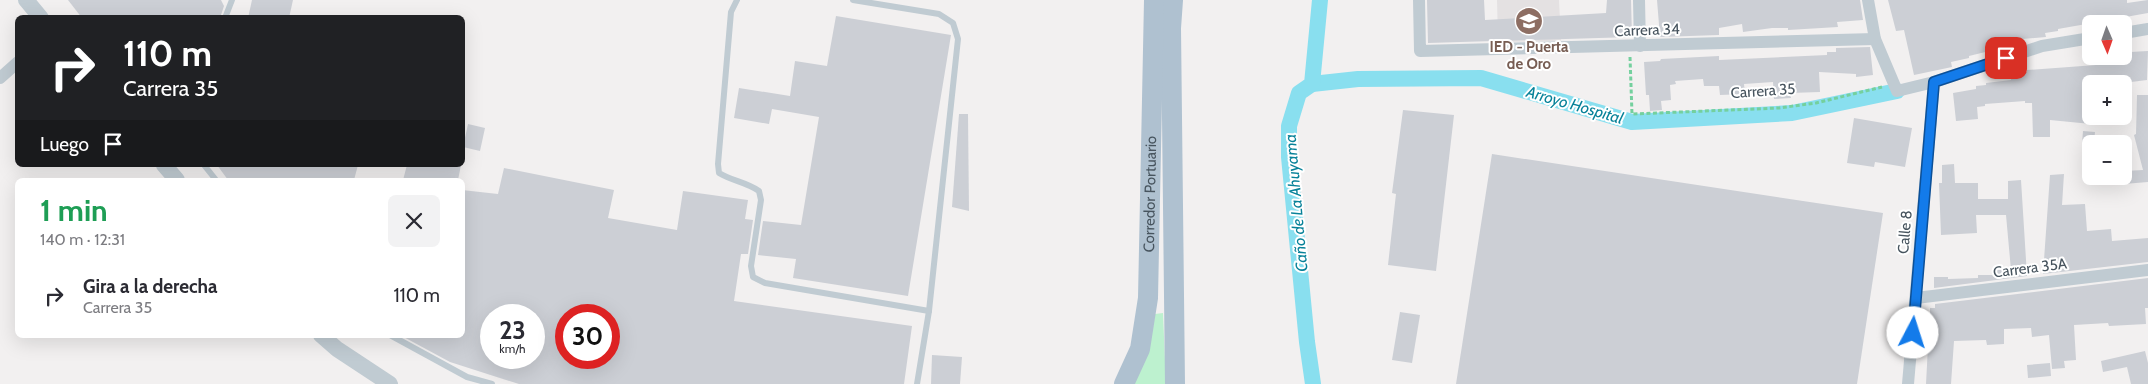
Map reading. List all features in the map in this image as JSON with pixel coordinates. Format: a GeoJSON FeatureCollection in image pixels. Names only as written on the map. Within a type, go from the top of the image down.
{"type":"FeatureCollection","features":[{"type":"Feature","properties":{"kind":"main road","name":"Corredor Portuario"},"geometry":{"type":"LineString","coordinates":[[1124,384],[1140,348],[1148,298],[1154,0]]}},
{"type":"Feature","properties":{"kind":"main road","name":"Corredor Portuario"},"geometry":{"type":"LineString","coordinates":[[1173,0],[1175,384]]}},
{"type":"Feature","properties":{"kind":"street"},"geometry":{"type":"LineString","coordinates":[[26,0],[38,15]]}},
{"type":"Feature","properties":{"kind":"street","name":"Carrera 34"},"geometry":{"type":"LineString","coordinates":[[1419,0],[1420,51],[1875,39]]}},
{"type":"Feature","properties":{"kind":"street"},"geometry":{"type":"LineString","coordinates":[[1635,46],[1639,0]]}},
{"type":"Feature","properties":{"kind":"street"},"geometry":{"type":"LineString","coordinates":[[1868,0],[1875,39],[1896,88],[1934,82],[2042,46],[2082,39]]}},
{"type":"Feature","properties":{"kind":"street"},"geometry":{"type":"LineString","coordinates":[[2132,32],[2148,29]]}},
{"type":"Feature","properties":{"kind":"street"},"geometry":{"type":"LineString","coordinates":[[0,78],[15,65]]}},
{"type":"Feature","properties":{"kind":"street","name":"Calle 8"},"geometry":{"type":"LineString","coordinates":[[1908,384],[1934,82]]}},
{"type":"Feature","properties":{"kind":"street"},"geometry":{"type":"LineString","coordinates":[[166,167],[175,178]]}},
{"type":"Feature","properties":{"kind":"street","name":"Carrera 35A"},"geometry":{"type":"LineString","coordinates":[[1916,298],[2148,270]]}},
{"type":"Feature","properties":{"kind":"street"},"geometry":{"type":"LineString","coordinates":[[324,338],[337,349],[390,384]]}},
{"type":"Feature","properties":{"kind":"lane"},"geometry":{"type":"LineString","coordinates":[[227,15],[232,0]]}},
{"type":"Feature","properties":{"kind":"lane"},"geometry":{"type":"LineString","coordinates":[[737,0],[731,12],[718,164],[719,172],[724,176],[748,183],[759,190],[761,200],[752,266],[753,277],[765,284],[929,311]]}},
{"type":"Feature","properties":{"kind":"lane"},"geometry":{"type":"LineString","coordinates":[[852,0],[938,14],[953,23],[958,39],[929,311],[918,384]]}},
{"type":"Feature","properties":{"kind":"lane"},"geometry":{"type":"LineString","coordinates":[[206,167],[214,178]]}},
{"type":"Feature","properties":{"kind":"lane"},"geometry":{"type":"LineString","coordinates":[[396,338],[467,377],[492,384]]}},
{"type":"Feature","properties":{"kind":"path","name":"Carrera 35"},"geometry":{"type":"LineString","coordinates":[[1635,46],[1632,114],[1779,108],[1896,88]]}},
{"type":"Feature","properties":{"kind":"shaded area","name":"IED - Puerta de Oro"},"geometry":{"type":"Polygon","coordinates":[[[1497,0],[1559,0],[1561,41],[1498,42],[1497,0]]]}},
{"type":"Feature","properties":{"kind":"green space"},"geometry":{"type":"Polygon","coordinates":[[[1163,313],[1166,384],[1133,384],[1147,350],[1155,314],[1163,313]]]}},
{"type":"Feature","properties":{"kind":"building"},"geometry":{"type":"Polygon","coordinates":[[[68,0],[221,0],[224,6],[221,15],[80,15],[68,0]]]}},
{"type":"Feature","properties":{"kind":"building"},"geometry":{"type":"Polygon","coordinates":[[[252,0],[293,0],[290,15],[249,15],[252,0]]]}},
{"type":"Feature","properties":{"kind":"building"},"geometry":{"type":"Polygon","coordinates":[[[1427,0],[1484,0],[1485,20],[1606,13],[1607,0],[1631,0],[1632,37],[1428,43],[1427,0]]]}},
{"type":"Feature","properties":{"kind":"building"},"geometry":{"type":"Polygon","coordinates":[[[1657,0],[1860,0],[1863,20],[1837,22],[1838,27],[1788,30],[1788,28],[1772,28],[1743,32],[1742,24],[1719,28],[1719,35],[1660,37],[1657,0]]]}},
{"type":"Feature","properties":{"kind":"building"},"geometry":{"type":"Polygon","coordinates":[[[1888,0],[2127,0],[2127,3],[2148,0],[2148,13],[2132,16],[2082,15],[2082,25],[2045,33],[2046,37],[2022,39],[2022,43],[1951,62],[1952,67],[1914,75],[1904,30],[1896,31],[1888,0]]]}},
{"type":"Feature","properties":{"kind":"building"},"geometry":{"type":"Polygon","coordinates":[[[836,16],[951,35],[908,296],[793,278],[796,259],[758,255],[763,221],[801,225],[819,117],[772,109],[769,124],[734,118],[739,88],[790,96],[795,61],[827,66],[836,16]]]}},
{"type":"Feature","properties":{"kind":"building"},"geometry":{"type":"Polygon","coordinates":[[[1870,47],[1873,75],[1856,77],[1856,74],[1819,72],[1820,92],[1790,93],[1791,98],[1774,99],[1773,82],[1744,84],[1745,94],[1720,95],[1719,86],[1704,86],[1703,79],[1675,81],[1676,84],[1670,85],[1671,100],[1661,101],[1662,110],[1650,111],[1649,95],[1646,95],[1644,62],[1660,61],[1661,59],[1719,56],[1719,60],[1827,55],[1827,52],[1836,52],[1836,48],[1870,47]]]}},
{"type":"Feature","properties":{"kind":"building"},"geometry":{"type":"Polygon","coordinates":[[[2148,51],[2147,80],[2132,82],[2132,75],[2082,75],[2082,123],[2050,120],[2050,137],[2033,137],[2032,103],[2025,103],[2025,101],[1985,104],[1985,106],[1977,107],[1978,119],[1956,121],[1953,93],[1976,89],[1976,86],[1986,85],[1986,83],[2011,80],[2010,74],[2027,72],[2027,70],[2096,65],[2132,65],[2132,52],[2148,51]]]}},
{"type":"Feature","properties":{"kind":"building"},"geometry":{"type":"Polygon","coordinates":[[[2137,95],[2148,95],[2148,182],[2132,183],[2132,171],[2143,170],[2134,135],[2136,134],[2137,95]]]}},
{"type":"Feature","properties":{"kind":"building"},"geometry":{"type":"Polygon","coordinates":[[[1403,110],[1454,115],[1436,271],[1388,265],[1396,194],[1392,193],[1403,110]]]}},
{"type":"Feature","properties":{"kind":"building"},"geometry":{"type":"Polygon","coordinates":[[[959,114],[968,114],[969,211],[952,207],[959,114]]]}},
{"type":"Feature","properties":{"kind":"building"},"geometry":{"type":"Polygon","coordinates":[[[1854,118],[1912,128],[1905,167],[1875,162],[1874,167],[1847,163],[1854,118]]]}},
{"type":"Feature","properties":{"kind":"building"},"geometry":{"type":"Polygon","coordinates":[[[468,124],[485,128],[480,151],[465,147],[468,124]]]}},
{"type":"Feature","properties":{"kind":"building"},"geometry":{"type":"Polygon","coordinates":[[[2083,131],[2095,132],[2095,135],[2083,135],[2083,131]]]}},
{"type":"Feature","properties":{"kind":"building"},"geometry":{"type":"Polygon","coordinates":[[[1492,154],[1883,213],[1857,384],[1456,384],[1492,154]]]}},
{"type":"Feature","properties":{"kind":"building"},"geometry":{"type":"Polygon","coordinates":[[[1954,164],[1955,183],[1978,183],[1978,199],[2008,199],[2008,181],[2021,180],[2027,276],[1934,288],[1934,277],[1948,277],[1948,279],[1978,278],[1978,275],[1992,275],[1992,270],[2011,270],[2006,215],[1976,215],[1977,233],[1941,235],[1939,183],[1942,183],[1942,165],[1954,164]]]}},
{"type":"Feature","properties":{"kind":"building"},"geometry":{"type":"Polygon","coordinates":[[[218,167],[357,167],[355,178],[227,178],[218,167]]]}},
{"type":"Feature","properties":{"kind":"building"},"geometry":{"type":"Polygon","coordinates":[[[406,167],[461,167],[458,178],[404,178],[406,167]]]}},
{"type":"Feature","properties":{"kind":"building"},"geometry":{"type":"Polygon","coordinates":[[[504,168],[614,190],[608,218],[677,230],[683,191],[748,200],[745,219],[753,220],[748,254],[741,254],[734,301],[912,326],[904,384],[519,384],[450,362],[406,338],[465,338],[465,190],[498,194],[504,168]]]}},
{"type":"Feature","properties":{"kind":"building"},"geometry":{"type":"Polygon","coordinates":[[[2064,174],[2062,205],[2085,204],[2087,231],[2111,229],[2112,241],[2148,238],[2148,262],[2043,274],[2050,175],[2064,174]]]}},
{"type":"Feature","properties":{"kind":"building"},"geometry":{"type":"Polygon","coordinates":[[[2148,278],[2148,308],[2145,308],[2146,324],[2109,326],[2108,323],[2074,325],[2076,360],[2064,361],[2065,368],[2052,369],[2049,335],[2032,337],[2031,328],[2004,329],[2004,344],[1987,345],[1986,340],[1954,341],[1951,384],[1926,384],[1928,346],[1930,346],[1930,308],[1935,308],[1935,304],[2148,278]]]}},
{"type":"Feature","properties":{"kind":"building"},"geometry":{"type":"Polygon","coordinates":[[[1400,312],[1420,315],[1412,363],[1392,360],[1400,312]]]}},
{"type":"Feature","properties":{"kind":"building"},"geometry":{"type":"Polygon","coordinates":[[[2145,351],[2148,363],[2148,384],[2131,384],[2127,367],[2103,372],[2101,361],[2145,351]]]}},
{"type":"Feature","properties":{"kind":"building"},"geometry":{"type":"Polygon","coordinates":[[[932,355],[962,357],[960,384],[931,384],[932,355]]]}},
{"type":"Feature","properties":{"kind":"building"},"geometry":{"type":"Polygon","coordinates":[[[2050,363],[2051,376],[2028,378],[2027,365],[2050,363]]]}},
{"type":"Feature","properties":{"kind":"waterway","name":"Caño de La Ahuyama"},"geometry":{"type":"LineString","coordinates":[[1313,384],[1307,342],[1289,157],[1289,126],[1299,93],[1312,84],[1320,0]]}},
{"type":"Feature","properties":{"kind":"waterway","name":"Arroyo Hospital"},"geometry":{"type":"LineString","coordinates":[[1312,84],[1358,79],[1481,78],[1632,122],[1792,113],[1897,91]]}},
{"type":"Feature","properties":{"kind":"place","name":"IED - Puerta de Oro"},"geometry":{"type":"Point","coordinates":[1529,21]}},
{"type":"Feature","properties":{"kind":"route"},"geometry":{"type":"LineString","coordinates":[[1913,333],[1934,82],[2006,58]]}}]}
